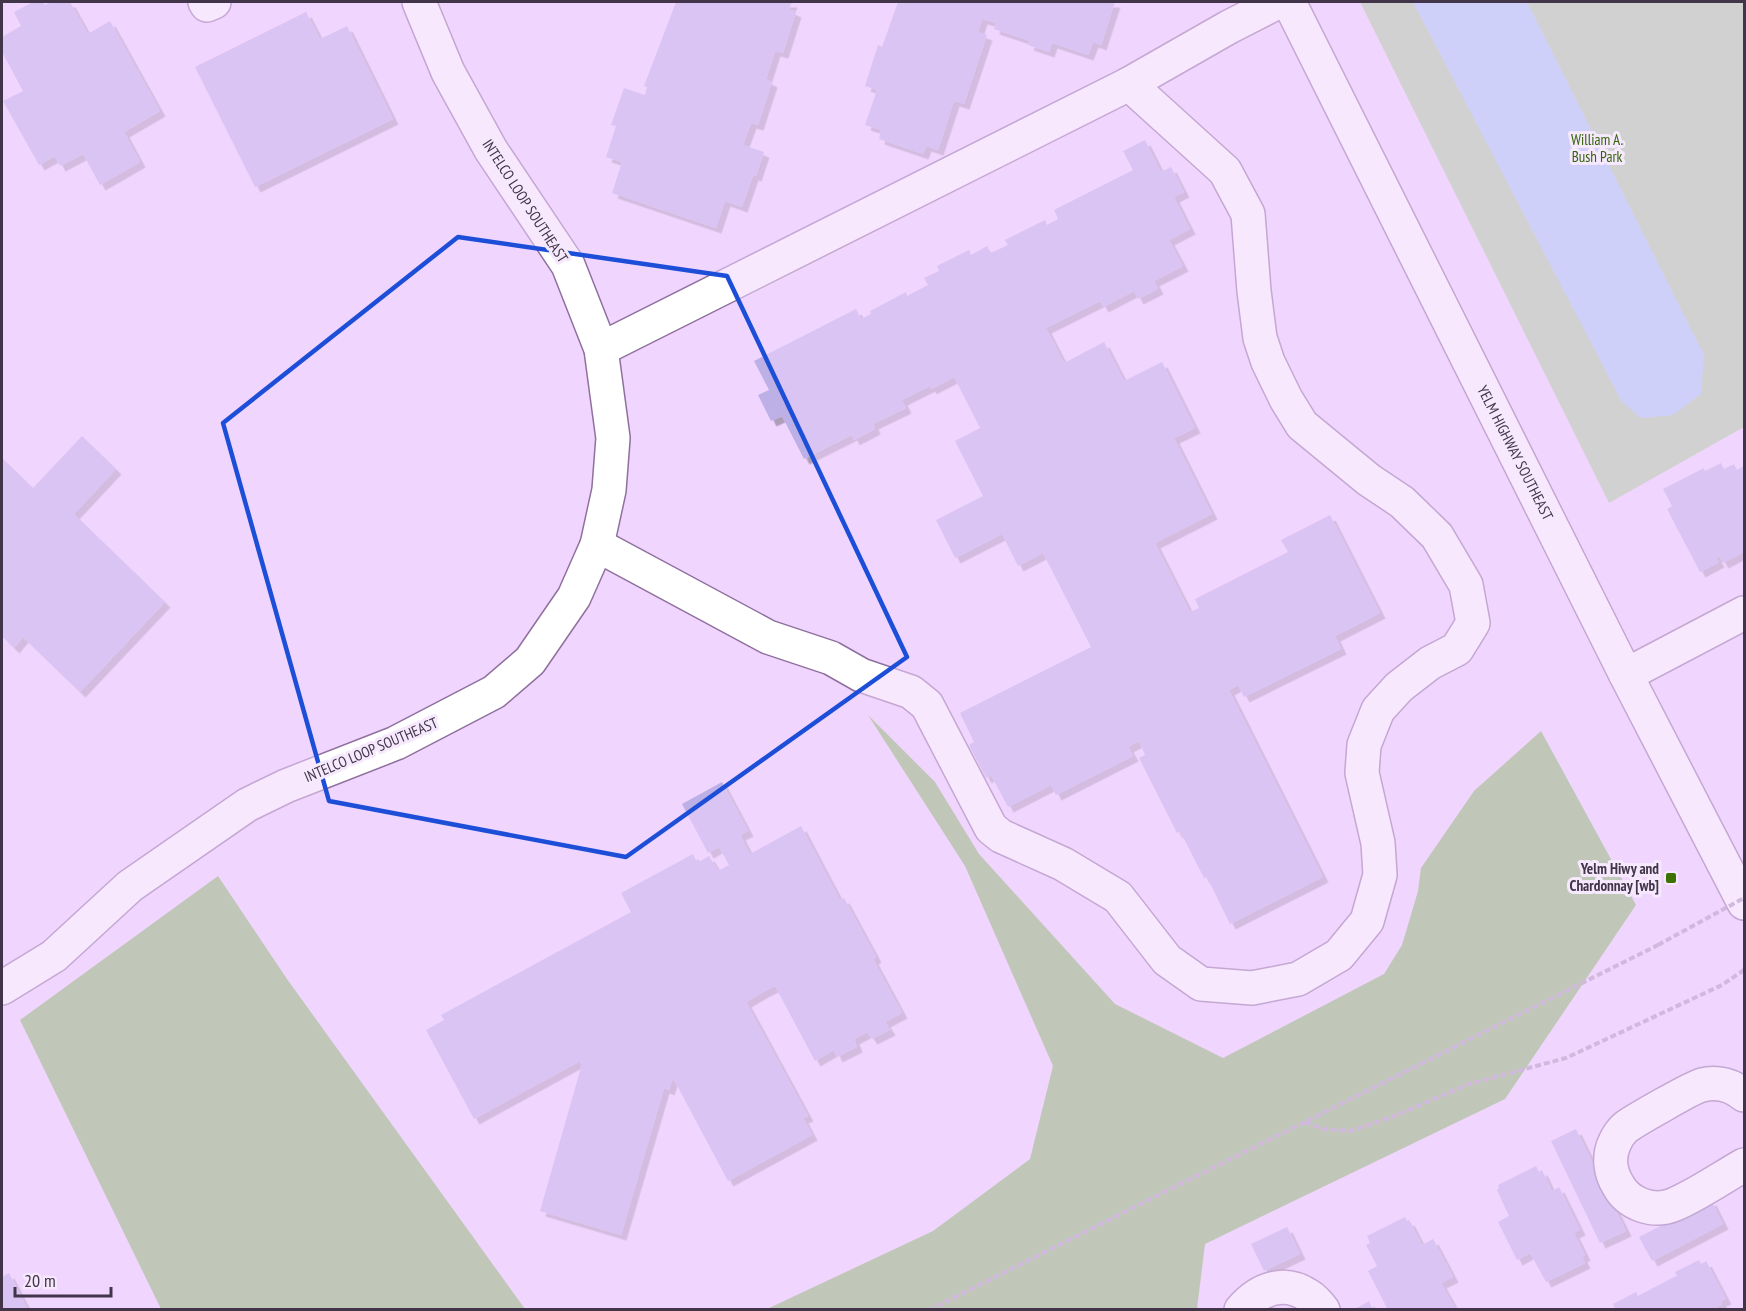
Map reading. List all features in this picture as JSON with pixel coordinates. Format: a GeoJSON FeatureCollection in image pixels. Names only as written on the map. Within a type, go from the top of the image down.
{"type":"FeatureCollection","features":[{"type":"Feature","properties":{"kind":"street"},"geometry":{"type":"LineString","coordinates":[[205,2],[207,5],[214,2]]}},
{"type":"Feature","properties":{"kind":"street","name":"INTELCO LOOP SOUTHEAST"},"geometry":{"type":"LineString","coordinates":[[2,988],[54,956],[130,886],[247,805],[286,786],[396,743],[494,692],[530,661],[574,597],[597,545],[609,490],[613,438],[601,349],[568,265],[491,150],[447,72],[419,2]]}},
{"type":"Feature","properties":{"kind":"street"},"geometry":{"type":"LineString","coordinates":[[601,349],[1129,84],[1278,2]]}},
{"type":"Feature","properties":{"kind":"street","name":"YELM HIGHWAY SOUTHEAST"},"geometry":{"type":"LineString","coordinates":[[1289,2],[1626,675],[1744,901]]}},
{"type":"Feature","properties":{"kind":"street"},"geometry":{"type":"LineString","coordinates":[[597,545],[768,637],[831,658],[861,675],[911,692],[927,705],[991,828],[1001,836],[1063,864],[1118,897],[1167,960],[1201,984],[1252,988],[1298,979],[1339,956],[1367,921],[1380,875],[1378,843],[1362,773],[1364,745],[1378,710],[1399,687],[1430,663],[1457,649],[1473,623],[1466,585],[1437,536],[1430,529],[1402,502],[1369,480],[1302,425],[1268,362],[1260,338],[1248,214],[1225,171],[1129,84]]}},
{"type":"Feature","properties":{"kind":"street"},"geometry":{"type":"LineString","coordinates":[[1626,675],[1744,613]]}},
{"type":"Feature","properties":{"kind":"street"},"geometry":{"type":"LineString","coordinates":[[1744,1095],[1736,1088],[1718,1083],[1701,1085],[1626,1127],[1615,1141],[1610,1159],[1613,1177],[1622,1192],[1636,1204],[1653,1208],[1671,1206],[1744,1165]]}},
{"type":"Feature","properties":{"kind":"street"},"geometry":{"type":"LineString","coordinates":[[1240,1310],[1255,1295],[1273,1288],[1292,1288],[1310,1296],[1323,1310]]}},
{"type":"Feature","properties":{"kind":"path"},"geometry":{"type":"LineString","coordinates":[[929,1310],[1744,901]]}},
{"type":"Feature","properties":{"kind":"path"},"geometry":{"type":"LineString","coordinates":[[1304,1121],[1322,1129],[1350,1131],[1469,1084],[1566,1058],[1722,985],[1744,970]]}},
{"type":"Feature","properties":{"kind":"highlighted area"},"geometry":{"type":"Polygon","coordinates":[[[458,237],[727,276],[907,657],[626,857],[329,801],[223,423],[458,237]]]}},
{"type":"Feature","properties":{"kind":"green space","name":"William A. Bush Park"},"geometry":{"type":"Polygon","coordinates":[[[1360,2],[1744,2],[1744,427],[1609,503],[1360,2]]]}},
{"type":"Feature","properties":{"kind":"green space"},"geometry":{"type":"Polygon","coordinates":[[[868,715],[935,782],[979,854],[1115,1004],[1223,1058],[1384,974],[1402,945],[1418,891],[1421,868],[1474,791],[1541,731],[1636,905],[1505,1099],[1205,1244],[1197,1309],[767,1309],[933,1231],[1030,1159],[1053,1066],[965,866],[868,715]]]}},
{"type":"Feature","properties":{"kind":"green space"},"geometry":{"type":"Polygon","coordinates":[[[218,876],[287,979],[525,1309],[161,1309],[20,1020],[218,876]]]}},
{"type":"Feature","properties":{"kind":"water"},"geometry":{"type":"Polygon","coordinates":[[[1413,2],[1527,2],[1704,355],[1701,394],[1673,415],[1641,418],[1622,402],[1413,2]]]}},
{"type":"Feature","properties":{"kind":"building"},"geometry":{"type":"Polygon","coordinates":[[[33,2],[43,2],[45,5],[51,2],[70,2],[88,34],[110,21],[160,111],[124,132],[140,162],[100,185],[83,154],[60,166],[55,156],[39,165],[3,101],[23,91],[2,52],[2,37],[21,26],[14,12],[33,2]]]}},
{"type":"Feature","properties":{"kind":"building"},"geometry":{"type":"Polygon","coordinates":[[[676,2],[792,2],[789,9],[796,12],[783,53],[775,51],[766,79],[772,82],[758,125],[751,123],[743,145],[764,152],[756,176],[753,175],[742,207],[725,201],[716,228],[612,193],[622,162],[606,157],[616,126],[611,125],[624,88],[645,95],[647,87],[644,86],[676,2]]]}},
{"type":"Feature","properties":{"kind":"building"},"geometry":{"type":"Polygon","coordinates":[[[898,2],[1115,2],[1101,45],[1093,42],[1088,55],[1052,43],[1049,52],[1028,45],[1030,41],[994,29],[996,23],[982,19],[978,32],[987,35],[964,104],[954,101],[938,150],[926,146],[923,154],[879,139],[881,130],[865,125],[877,90],[865,86],[878,45],[882,47],[898,2]]]}},
{"type":"Feature","properties":{"kind":"building"},"geometry":{"type":"Polygon","coordinates":[[[306,12],[320,39],[347,26],[393,119],[255,187],[195,67],[306,12]]]}},
{"type":"Feature","properties":{"kind":"building"},"geometry":{"type":"Polygon","coordinates":[[[1145,140],[1161,172],[1171,167],[1184,192],[1174,197],[1190,229],[1169,240],[1183,266],[1154,281],[1158,289],[1138,299],[1134,291],[1103,307],[1100,301],[1046,328],[1064,363],[1104,342],[1124,381],[1162,362],[1195,428],[1174,438],[1212,514],[1155,543],[1190,612],[1199,608],[1195,599],[1288,552],[1281,540],[1330,515],[1380,613],[1335,636],[1341,649],[1244,697],[1238,685],[1229,690],[1323,877],[1230,924],[1207,877],[1204,878],[1180,831],[1177,833],[1139,758],[1145,755],[1139,741],[1128,747],[1133,756],[1056,795],[1051,785],[1008,807],[991,775],[986,778],[969,745],[974,742],[960,713],[1091,647],[1043,553],[1018,566],[1002,534],[955,558],[936,520],[983,496],[955,441],[980,428],[954,377],[902,400],[906,408],[873,424],[875,429],[854,440],[852,435],[804,459],[782,416],[771,421],[758,395],[769,390],[754,361],[856,309],[861,319],[871,314],[870,311],[906,292],[907,296],[928,285],[924,278],[939,271],[937,266],[969,250],[971,255],[987,246],[991,253],[1008,245],[1005,240],[1045,220],[1047,225],[1058,219],[1054,210],[1133,170],[1123,151],[1145,140]]]}},
{"type":"Feature","properties":{"kind":"building"},"geometry":{"type":"Polygon","coordinates":[[[82,436],[116,469],[74,514],[165,602],[80,692],[23,637],[14,648],[2,636],[2,458],[33,488],[82,436]]]}},
{"type":"Feature","properties":{"kind":"building"},"geometry":{"type":"Polygon","coordinates":[[[1721,463],[1724,469],[1734,464],[1737,470],[1744,466],[1744,552],[1723,563],[1719,556],[1716,557],[1719,562],[1700,572],[1667,509],[1672,506],[1663,489],[1704,468],[1705,471],[1721,463]]]}},
{"type":"Feature","properties":{"kind":"building"},"geometry":{"type":"Polygon","coordinates":[[[722,782],[748,831],[740,835],[750,854],[801,826],[840,900],[844,898],[876,957],[873,959],[902,1013],[885,1022],[890,1030],[872,1039],[867,1032],[854,1039],[857,1047],[837,1057],[834,1050],[815,1061],[775,986],[763,992],[746,1002],[808,1116],[803,1118],[812,1135],[728,1181],[673,1078],[669,1090],[664,1088],[621,1235],[540,1211],[582,1064],[580,1061],[474,1119],[426,1030],[444,1020],[441,1015],[631,912],[621,893],[693,854],[697,863],[709,856],[718,871],[729,865],[719,847],[708,853],[682,804],[722,782]]]}},
{"type":"Feature","properties":{"kind":"building"},"geometry":{"type":"Polygon","coordinates":[[[1576,1129],[1626,1231],[1600,1243],[1551,1141],[1576,1129]]]}},
{"type":"Feature","properties":{"kind":"building"},"geometry":{"type":"Polygon","coordinates":[[[1536,1166],[1539,1172],[1542,1170],[1552,1191],[1559,1187],[1580,1230],[1574,1233],[1585,1255],[1582,1257],[1585,1263],[1546,1282],[1530,1253],[1517,1260],[1498,1222],[1509,1216],[1497,1190],[1498,1185],[1536,1166]]]}},
{"type":"Feature","properties":{"kind":"building"},"geometry":{"type":"Polygon","coordinates":[[[1711,1200],[1723,1224],[1652,1261],[1639,1237],[1711,1200]]]}},
{"type":"Feature","properties":{"kind":"building"},"geometry":{"type":"Polygon","coordinates":[[[1405,1217],[1407,1221],[1409,1220],[1422,1245],[1433,1239],[1453,1277],[1441,1283],[1455,1308],[1453,1310],[1388,1310],[1368,1271],[1377,1266],[1366,1245],[1370,1243],[1367,1236],[1405,1217]]]}},
{"type":"Feature","properties":{"kind":"building"},"geometry":{"type":"Polygon","coordinates":[[[1287,1227],[1300,1254],[1264,1271],[1251,1244],[1287,1227]]]}},
{"type":"Feature","properties":{"kind":"building"},"geometry":{"type":"Polygon","coordinates":[[[1699,1260],[1701,1264],[1706,1261],[1726,1299],[1712,1310],[1611,1310],[1615,1308],[1613,1304],[1636,1292],[1638,1296],[1677,1276],[1675,1272],[1699,1260]]]}},
{"type":"Feature","properties":{"kind":"building"},"geometry":{"type":"Polygon","coordinates":[[[9,1273],[28,1310],[2,1310],[2,1277],[9,1273]]]}},
{"type":"Feature","properties":{"kind":"building"},"geometry":{"type":"Polygon","coordinates":[[[1369,1301],[1373,1310],[1353,1310],[1369,1301]]]}},
{"type":"Feature","properties":{"kind":"place","name":"Yelm Hiwy and Chardonnay [wb]"},"geometry":{"type":"Point","coordinates":[1671,878]}}]}
